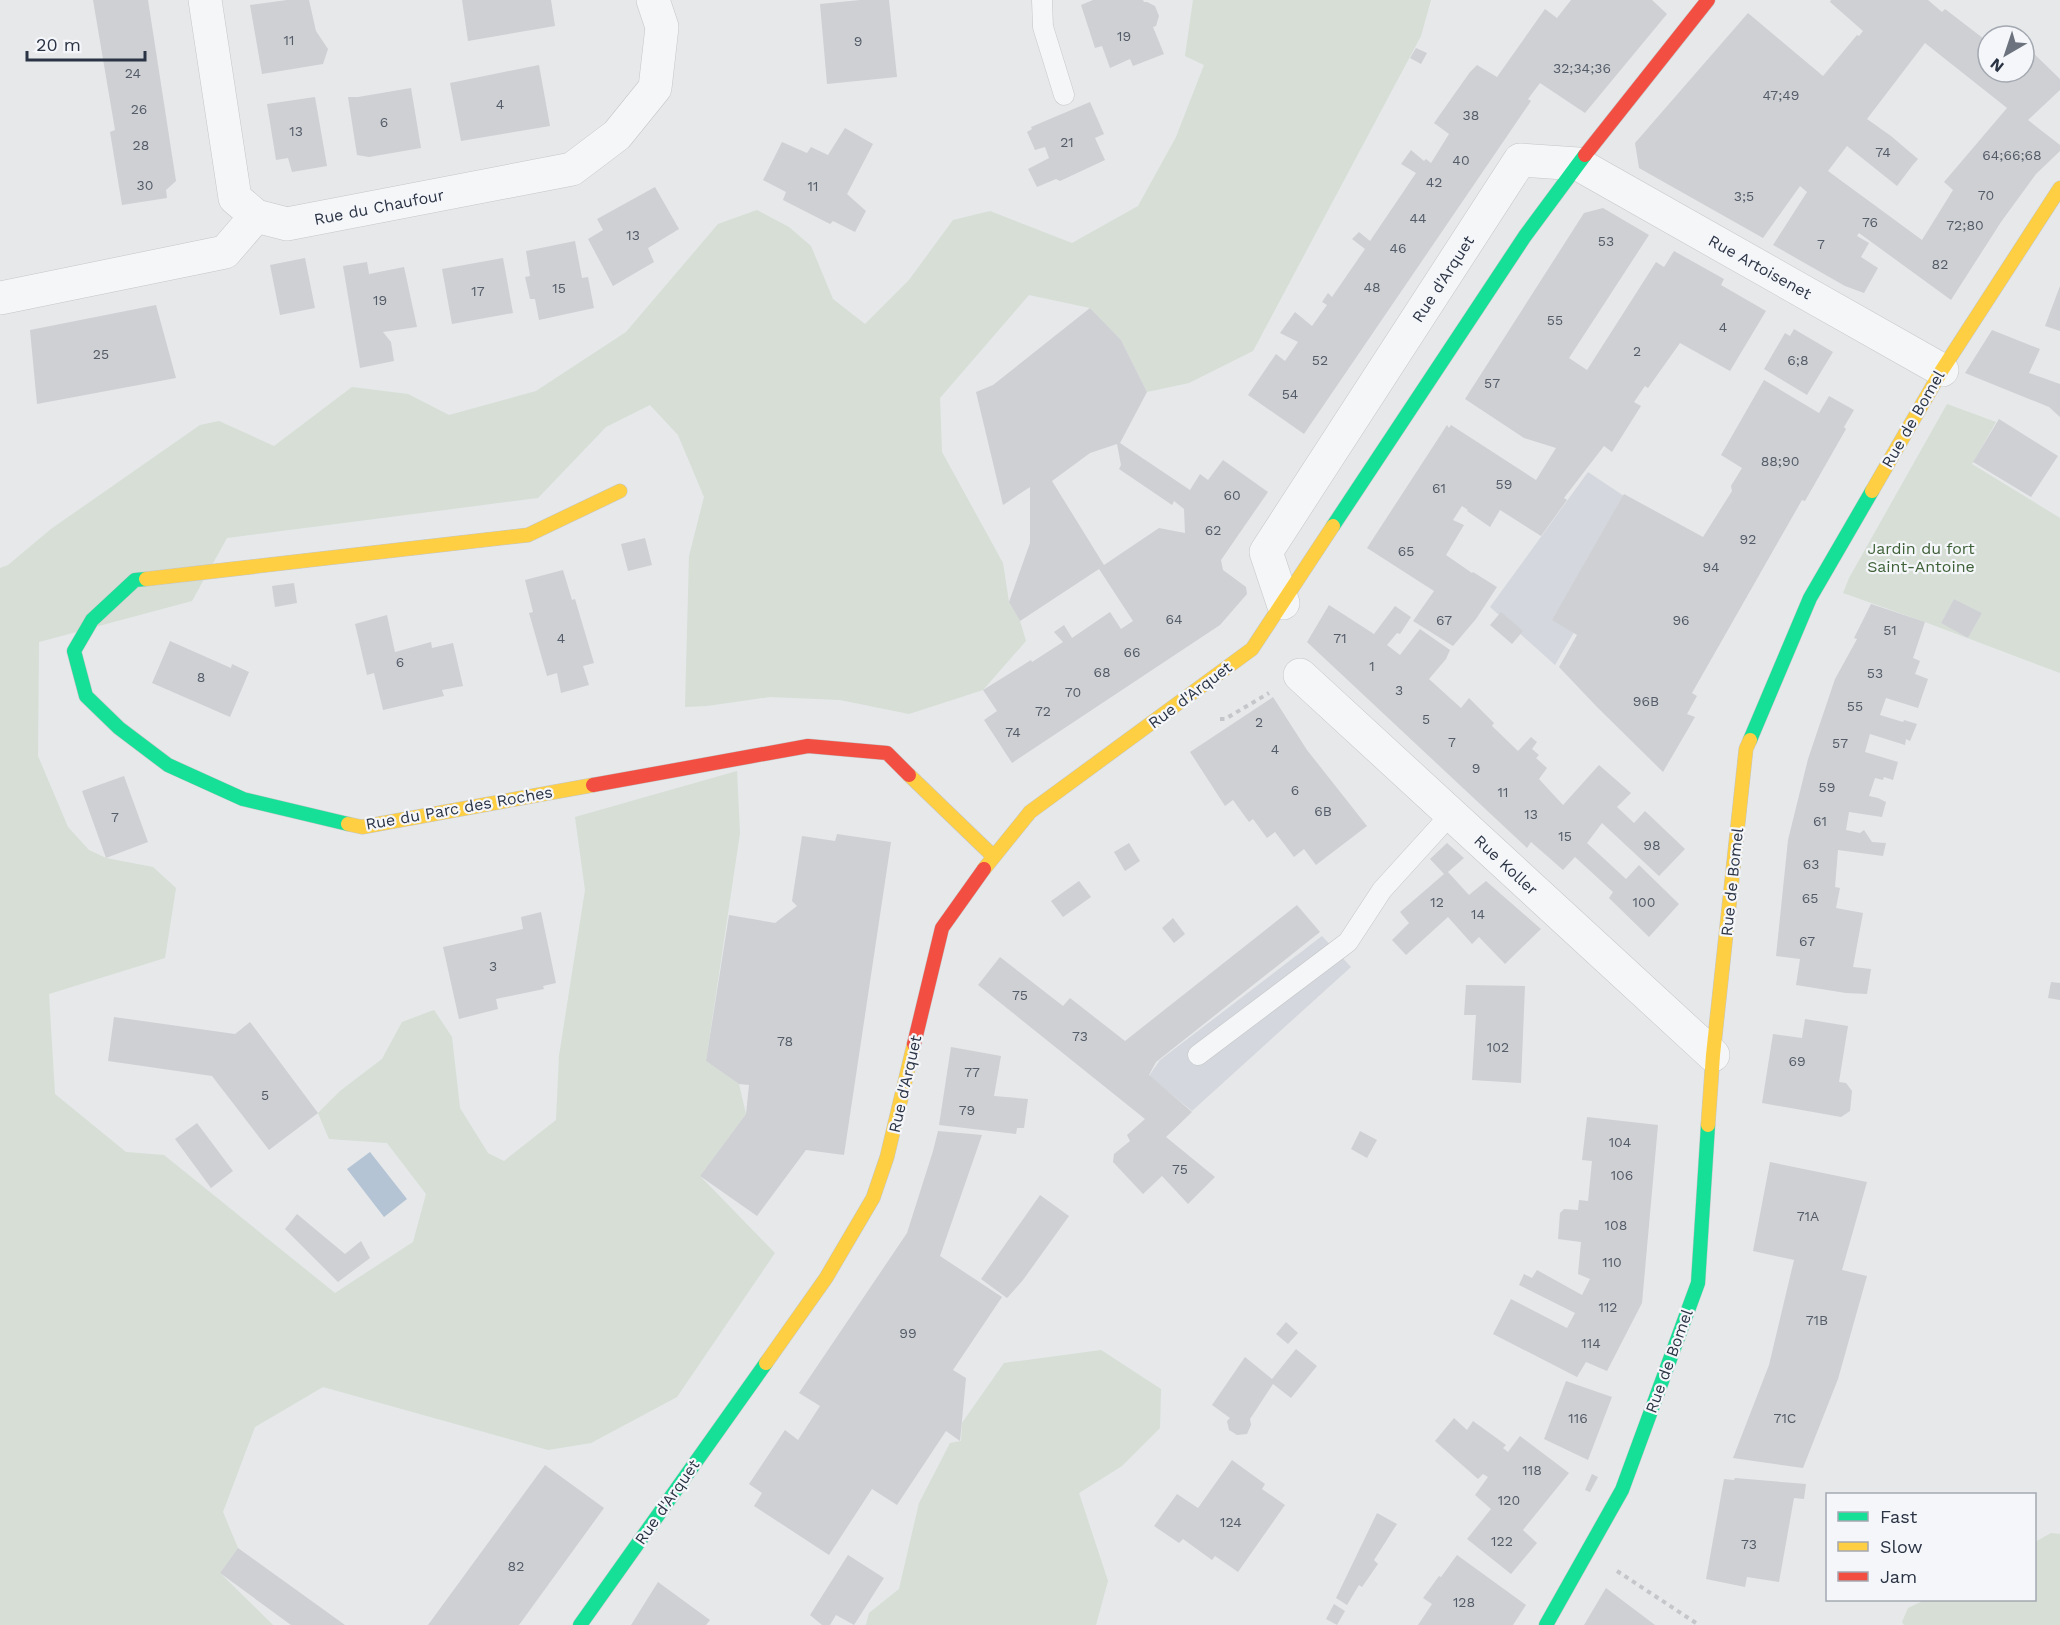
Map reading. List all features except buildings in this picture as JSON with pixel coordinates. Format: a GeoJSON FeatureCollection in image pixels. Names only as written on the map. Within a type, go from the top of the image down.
{"type":"FeatureCollection","features":[{"type":"Feature","properties":{"kind":"street"},"geometry":{"type":"LineString","coordinates":[[0,298],[225,252],[256,216],[235,198],[206,0]]}},
{"type":"Feature","properties":{"kind":"street","name":"Rue du Chaufour"},"geometry":{"type":"LineString","coordinates":[[256,216],[287,224],[572,169],[617,135],[655,88],[662,27],[653,0]]}},
{"type":"Feature","properties":{"kind":"street","name":"Rue d'Arquet"},"geometry":{"type":"LineString","coordinates":[[580,1625],[826,1278],[873,1198],[887,1157],[942,928],[993,856],[1030,812],[1252,649],[1525,236],[1578,164],[1707,0]]}},
{"type":"Feature","properties":{"kind":"street","name":"Rue d'Arquet"},"geometry":{"type":"LineString","coordinates":[[1283,603],[1266,552],[1520,160],[1578,164]]}},
{"type":"Feature","properties":{"kind":"street","name":"Rue Artoisenet"},"geometry":{"type":"LineString","coordinates":[[1578,164],[1942,370]]}},
{"type":"Feature","properties":{"kind":"street","name":"Rue de Bomel"},"geometry":{"type":"LineString","coordinates":[[1546,1625],[1622,1490],[1698,1284],[1713,1055],[1746,749],[1810,598],[1942,370],[2060,188]]}},
{"type":"Feature","properties":{"kind":"street","name":"Rue du Parc des Roches"},"geometry":{"type":"LineString","coordinates":[[620,491],[528,534],[135,580],[92,620],[74,651],[86,696],[119,728],[168,765],[243,799],[362,827],[808,746],[887,753],[993,856]]}},
{"type":"Feature","properties":{"kind":"street","name":"Rue Koller"},"geometry":{"type":"LineString","coordinates":[[1300,675],[1713,1055]]}},
{"type":"Feature","properties":{"kind":"lane"},"geometry":{"type":"LineString","coordinates":[[1042,0],[1043,27],[1064,95]]}},
{"type":"Feature","properties":{"kind":"lane"},"geometry":{"type":"LineString","coordinates":[[1198,1055],[1348,942],[1382,890],[1451,814]]}},
{"type":"Feature","properties":{"kind":"path"},"geometry":{"type":"LineString","coordinates":[[1581,1562],[1616,1571],[1699,1625]]}},
{"type":"Feature","properties":{"kind":"shaded area"},"geometry":{"type":"Polygon","coordinates":[[[1588,472],[1645,510],[1555,665],[1490,607],[1588,472]]]}},
{"type":"Feature","properties":{"kind":"shaded area"},"geometry":{"type":"Polygon","coordinates":[[[1322,936],[1351,967],[1192,1111],[1149,1076],[1160,1060],[1322,936]]]}},
{"type":"Feature","properties":{"kind":"green space"},"geometry":{"type":"Polygon","coordinates":[[[1193,0],[1431,0],[1421,36],[1253,351],[1189,383],[1147,392],[1121,340],[1090,308],[1029,295],[940,398],[942,452],[1003,563],[1009,602],[1020,621],[1026,641],[983,690],[909,714],[840,700],[770,697],[685,707],[689,556],[704,497],[678,435],[650,405],[606,427],[538,498],[227,538],[192,601],[39,642],[38,756],[68,827],[89,850],[106,858],[153,867],[176,888],[165,958],[49,994],[55,1094],[126,1152],[164,1155],[335,1293],[413,1242],[426,1194],[387,1143],[329,1139],[318,1113],[340,1091],[382,1059],[402,1022],[434,1010],[452,1037],[460,1108],[488,1153],[504,1161],[556,1120],[559,1056],[585,890],[575,817],[737,771],[740,833],[706,1061],[739,1084],[746,1114],[700,1176],[775,1253],[677,1397],[591,1443],[548,1450],[323,1387],[255,1427],[223,1512],[238,1548],[220,1573],[273,1625],[0,1625],[0,568],[8,565],[51,529],[200,425],[219,421],[274,446],[352,387],[408,394],[449,415],[536,391],[626,332],[718,224],[757,210],[789,227],[811,246],[833,299],[865,324],[909,280],[953,220],[990,211],[1072,243],[1138,206],[1176,137],[1204,65],[1185,56],[1193,0]]]}},
{"type":"Feature","properties":{"kind":"green space","name":"Jardin du fort Saint-Antoine"},"geometry":{"type":"Polygon","coordinates":[[[1947,404],[1996,422],[1972,464],[2060,518],[2060,673],[1843,593],[1849,578],[1947,404]],[[1954,599],[1941,623],[1968,638],[1982,613],[1954,599]]]}},
{"type":"Feature","properties":{"kind":"green space"},"geometry":{"type":"Polygon","coordinates":[[[1101,1350],[1161,1389],[1160,1428],[1122,1466],[1079,1493],[1108,1581],[1096,1625],[866,1625],[869,1613],[899,1589],[919,1503],[950,1443],[961,1441],[962,1423],[1004,1363],[1101,1350]]]}},
{"type":"Feature","properties":{"kind":"green space"},"geometry":{"type":"Polygon","coordinates":[[[2051,1533],[2060,1534],[2060,1625],[1904,1625],[1902,1622],[1908,1608],[1923,1601],[2036,1601],[2036,1541],[2051,1533]]]}},
{"type":"Feature","properties":{"kind":"water"},"geometry":{"type":"Polygon","coordinates":[[[370,1152],[407,1199],[384,1217],[347,1169],[370,1152]]]}},
{"type":"Feature","properties":{"kind":"traffic: fast"},"geometry":{"type":"LineString","coordinates":[[1333,526],[1525,236],[1585,155]]}},
{"type":"Feature","properties":{"kind":"traffic: fast"},"geometry":{"type":"LineString","coordinates":[[1750,740],[1810,598],[1872,491]]}},
{"type":"Feature","properties":{"kind":"traffic: fast"},"geometry":{"type":"LineString","coordinates":[[146,579],[135,580],[92,620],[74,651],[86,696],[119,728],[168,765],[243,799],[348,824]]}},
{"type":"Feature","properties":{"kind":"traffic: fast"},"geometry":{"type":"LineString","coordinates":[[1546,1625],[1622,1490],[1698,1283],[1708,1125]]}},
{"type":"Feature","properties":{"kind":"traffic: fast"},"geometry":{"type":"LineString","coordinates":[[580,1625],[766,1363]]}},
{"type":"Feature","properties":{"kind":"traffic: slow"},"geometry":{"type":"LineString","coordinates":[[1872,491],[1942,370],[2060,188]]}},
{"type":"Feature","properties":{"kind":"traffic: slow"},"geometry":{"type":"LineString","coordinates":[[146,579],[528,535],[620,491]]}},
{"type":"Feature","properties":{"kind":"traffic: slow"},"geometry":{"type":"LineString","coordinates":[[984,869],[1030,812],[1252,649],[1333,526]]}},
{"type":"Feature","properties":{"kind":"traffic: slow"},"geometry":{"type":"LineString","coordinates":[[1708,1125],[1713,1055],[1746,749],[1750,740]]}},
{"type":"Feature","properties":{"kind":"traffic: slow"},"geometry":{"type":"LineString","coordinates":[[909,775],[993,856]]}},
{"type":"Feature","properties":{"kind":"traffic: slow"},"geometry":{"type":"LineString","coordinates":[[348,824],[362,827],[593,785]]}},
{"type":"Feature","properties":{"kind":"traffic: slow"},"geometry":{"type":"LineString","coordinates":[[766,1363],[826,1278],[873,1198],[887,1157],[914,1044]]}},
{"type":"Feature","properties":{"kind":"traffic: jam"},"geometry":{"type":"LineString","coordinates":[[1585,155],[1708,0]]}},
{"type":"Feature","properties":{"kind":"traffic: jam"},"geometry":{"type":"LineString","coordinates":[[593,785],[808,746],[887,753],[909,775]]}},
{"type":"Feature","properties":{"kind":"traffic: jam"},"geometry":{"type":"LineString","coordinates":[[914,1044],[942,928],[984,869]]}}]}
